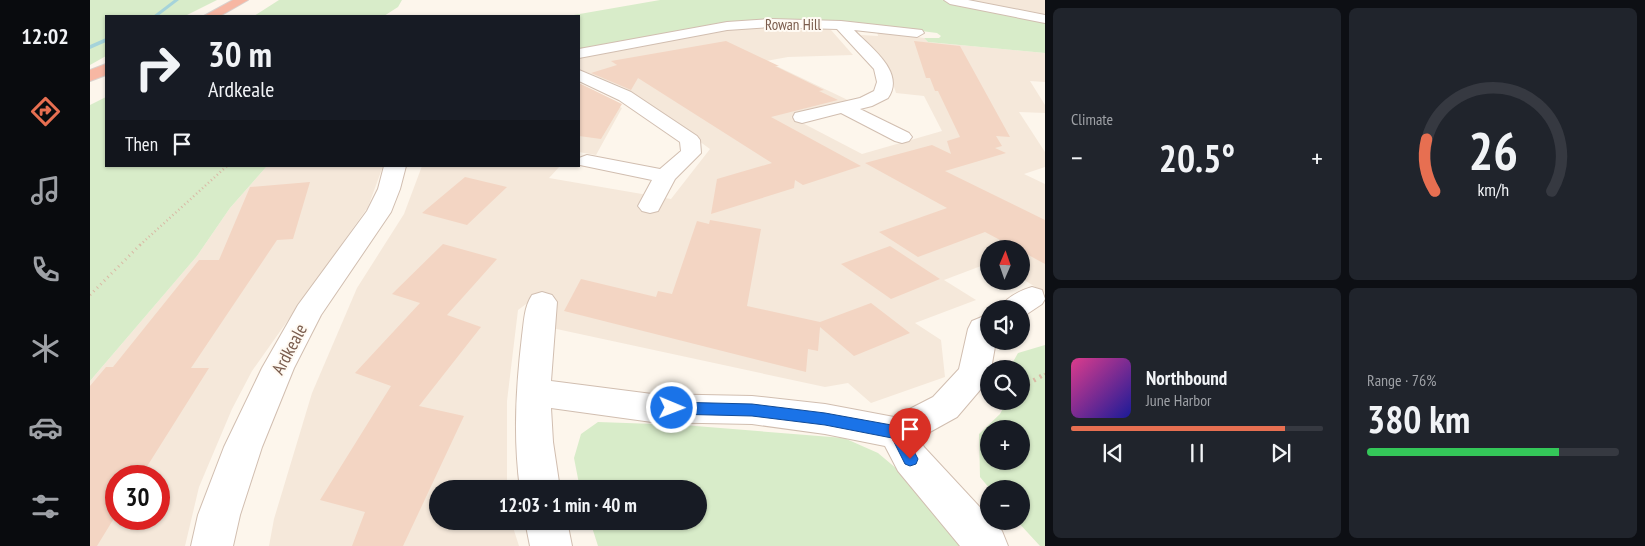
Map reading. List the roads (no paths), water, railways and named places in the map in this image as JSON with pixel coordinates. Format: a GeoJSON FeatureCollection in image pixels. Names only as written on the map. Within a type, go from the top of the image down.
{"type":"FeatureCollection","features":[{"type":"Feature","properties":{"kind":"highway"},"geometry":{"type":"LineString","coordinates":[[213,15],[242,0]]}},
{"type":"Feature","properties":{"kind":"highway"},"geometry":{"type":"LineString","coordinates":[[90,76],[105,69]]}},
{"type":"Feature","properties":{"kind":"street"},"geometry":{"type":"LineString","coordinates":[[950,0],[1045,19]]}},
{"type":"Feature","properties":{"kind":"street","name":"Rowan Hill"},"geometry":{"type":"LineString","coordinates":[[580,54],[727,26],[770,23],[841,25],[882,68],[884,82],[882,94],[866,102],[802,117]]}},
{"type":"Feature","properties":{"kind":"street"},"geometry":{"type":"LineString","coordinates":[[841,25],[917,33]]}},
{"type":"Feature","properties":{"kind":"street"},"geometry":{"type":"LineString","coordinates":[[580,75],[625,96],[690,140],[691,153],[665,176],[650,206]]}},
{"type":"Feature","properties":{"kind":"street"},"geometry":{"type":"LineString","coordinates":[[844,108],[902,137]]}},
{"type":"Feature","properties":{"kind":"street"},"geometry":{"type":"LineString","coordinates":[[587,161],[665,176]]}},
{"type":"Feature","properties":{"kind":"street","name":"Ardkeale"},"geometry":{"type":"LineString","coordinates":[[212,546],[219,514],[243,447],[278,368],[308,312],[379,212],[389,189],[395,167]]}},
{"type":"Feature","properties":{"kind":"street"},"geometry":{"type":"LineString","coordinates":[[538,480],[534,459],[533,364],[542,302]]}},
{"type":"Feature","properties":{"kind":"street"},"geometry":{"type":"LineString","coordinates":[[534,392],[652,408],[752,410],[825,419],[897,433],[945,407],[974,374],[980,344]]}},
{"type":"Feature","properties":{"kind":"street"},"geometry":{"type":"LineString","coordinates":[[897,433],[910,459],[987,546]]}},
{"type":"Feature","properties":{"kind":"street"},"geometry":{"type":"LineString","coordinates":[[548,530],[551,546]]}},
{"type":"Feature","properties":{"kind":"waterway"},"geometry":{"type":"LineString","coordinates":[[156,15],[177,0]]}},
{"type":"Feature","properties":{"kind":"waterway"},"geometry":{"type":"LineString","coordinates":[[90,47],[105,40]]}}]}
